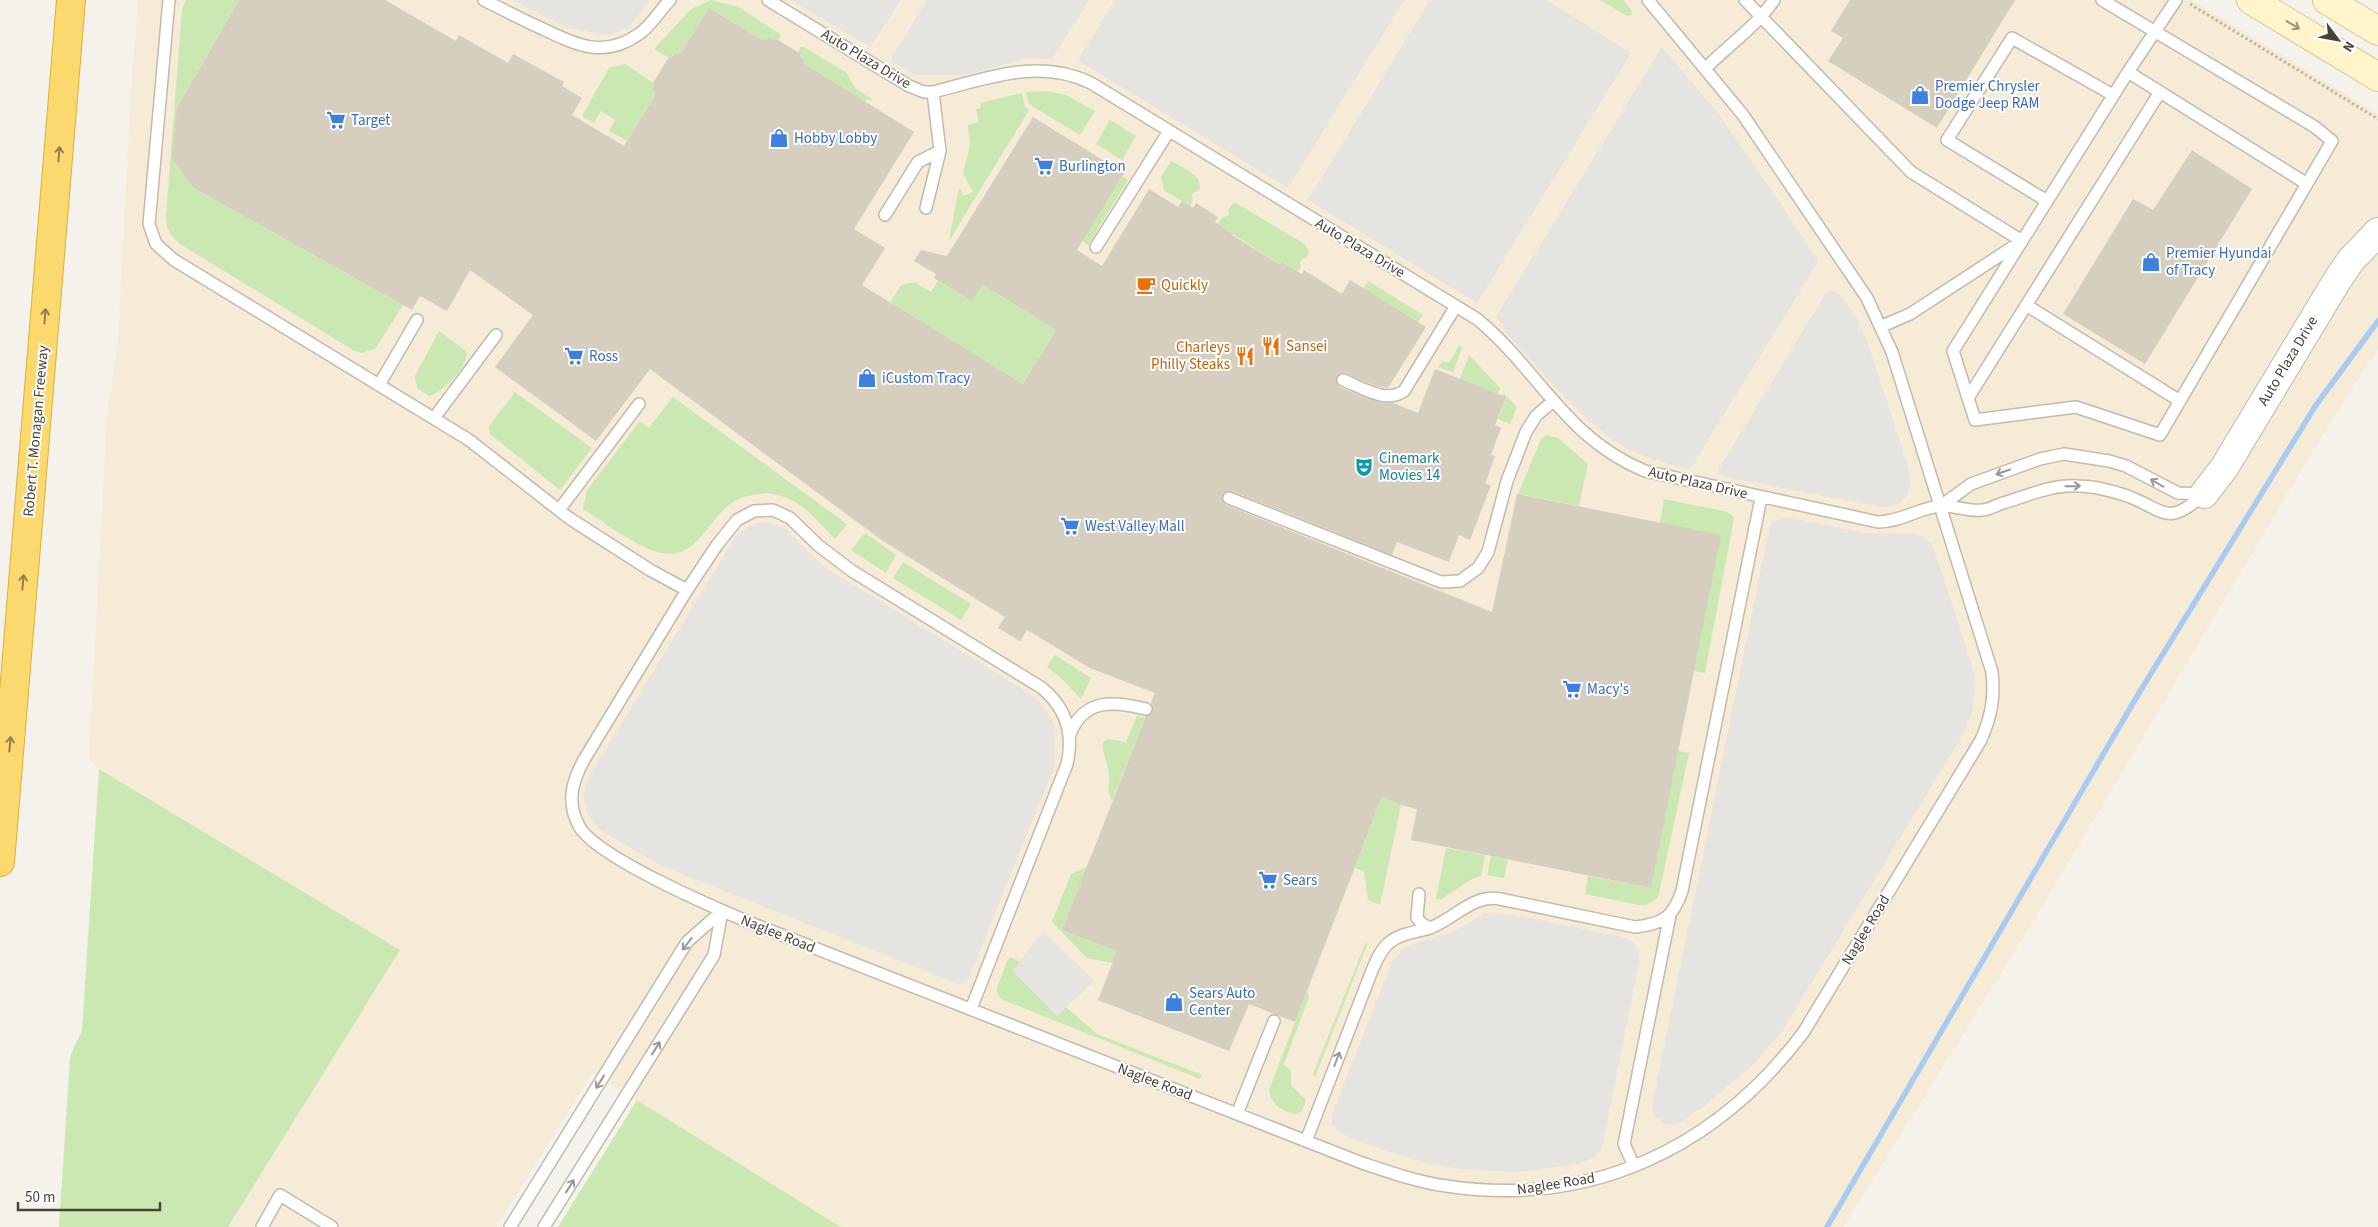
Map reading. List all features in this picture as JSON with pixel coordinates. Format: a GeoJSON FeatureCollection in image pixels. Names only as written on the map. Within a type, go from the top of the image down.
{"type":"FeatureCollection","features":[{"type":"Feature","properties":{"kind":"highway","name":"Robert T. Monagan Freeway"},"geometry":{"type":"LineString","coordinates":[[0,862],[71,0]]}},
{"type":"Feature","properties":{"kind":"main road"},"geometry":{"type":"LineString","coordinates":[[2251,0],[2378,78]]}},
{"type":"Feature","properties":{"kind":"main road"},"geometry":{"type":"LineString","coordinates":[[2326,0],[2378,31]]}},
{"type":"Feature","properties":{"kind":"street","name":"Auto Plaza Drive"},"geometry":{"type":"LineString","coordinates":[[2204,494],[2224,468],[2338,279],[2351,260],[2378,232]]}},
{"type":"Feature","properties":{"kind":"lane"},"geometry":{"type":"LineString","coordinates":[[169,0],[149,224],[156,244],[174,260],[486,451],[559,510],[650,570],[687,590]]}},
{"type":"Feature","properties":{"kind":"lane"},"geometry":{"type":"LineString","coordinates":[[484,0],[572,43],[596,48],[607,48],[622,44],[639,34],[670,0]]}},
{"type":"Feature","properties":{"kind":"lane","name":"Auto Plaza Drive"},"geometry":{"type":"LineString","coordinates":[[768,0],[909,86],[924,92],[933,92],[1029,70],[1062,72],[1091,83],[1456,306],[1485,326],[1580,430],[1625,463],[1674,479],[1878,522],[1895,521],[1941,506],[1971,484],[2040,459],[2064,454],[2109,461],[2126,466],[2178,493],[2204,494]]}},
{"type":"Feature","properties":{"kind":"lane","name":"Naglee Road"},"geometry":{"type":"LineString","coordinates":[[1070,734],[1060,707],[1052,696],[1042,688],[852,571],[782,513],[773,510],[754,511],[737,520],[717,545],[687,590],[584,758],[572,785],[570,799],[580,827],[597,845],[663,883],[722,911],[1306,1141],[1407,1178],[1445,1186],[1472,1189],[1520,1190],[1563,1185],[1607,1175],[1634,1166],[1677,1146],[1723,1117],[1761,1083],[1783,1059],[1819,1007],[1981,740],[1989,721],[1993,704],[1992,672],[1941,506],[1882,326],[1867,298],[1743,115],[1648,0]]}},
{"type":"Feature","properties":{"kind":"lane"},"geometry":{"type":"LineString","coordinates":[[1745,0],[1911,172],[2022,241]]}},
{"type":"Feature","properties":{"kind":"lane"},"geometry":{"type":"LineString","coordinates":[[1705,69],[1725,48],[1763,17],[1774,0]]}},
{"type":"Feature","properties":{"kind":"lane"},"geometry":{"type":"LineString","coordinates":[[2102,0],[2156,32],[2315,127],[2332,142],[2160,435],[2076,407],[1975,420],[1953,351],[2113,95],[2156,32],[2176,0]]}},
{"type":"Feature","properties":{"kind":"lane"},"geometry":{"type":"LineString","coordinates":[[2047,201],[1947,140],[2012,38],[2113,95]]}},
{"type":"Feature","properties":{"kind":"lane"},"geometry":{"type":"LineString","coordinates":[[2128,72],[2307,184]]}},
{"type":"Feature","properties":{"kind":"lane"},"geometry":{"type":"LineString","coordinates":[[926,208],[940,151],[933,92]]}},
{"type":"Feature","properties":{"kind":"lane"},"geometry":{"type":"LineString","coordinates":[[1968,398],[2160,92]]}},
{"type":"Feature","properties":{"kind":"lane"},"geometry":{"type":"LineString","coordinates":[[1096,247],[1169,131]]}},
{"type":"Feature","properties":{"kind":"lane"},"geometry":{"type":"LineString","coordinates":[[885,216],[918,162],[940,151]]}},
{"type":"Feature","properties":{"kind":"lane"},"geometry":{"type":"LineString","coordinates":[[1882,326],[1910,314],[2022,241]]}},
{"type":"Feature","properties":{"kind":"lane"},"geometry":{"type":"LineString","coordinates":[[1343,380],[1383,396],[1398,395],[1404,392],[1456,306]]}},
{"type":"Feature","properties":{"kind":"lane"},"geometry":{"type":"LineString","coordinates":[[2026,306],[2180,401]]}},
{"type":"Feature","properties":{"kind":"lane"},"geometry":{"type":"LineString","coordinates":[[379,385],[416,320]]}},
{"type":"Feature","properties":{"kind":"lane"},"geometry":{"type":"LineString","coordinates":[[434,418],[496,335]]}},
{"type":"Feature","properties":{"kind":"lane"},"geometry":{"type":"LineString","coordinates":[[1228,498],[1441,582],[1460,581],[1478,568],[1488,552],[1507,481],[1526,432],[1536,416],[1553,401]]}},
{"type":"Feature","properties":{"kind":"lane"},"geometry":{"type":"LineString","coordinates":[[559,510],[639,404]]}},
{"type":"Feature","properties":{"kind":"lane","name":"Auto Plaza Drive"},"geometry":{"type":"LineString","coordinates":[[1941,506],[1982,510],[2054,487],[2071,485],[2108,490],[2130,497],[2157,511],[2168,513],[2189,507],[2204,494]]}},
{"type":"Feature","properties":{"kind":"lane"},"geometry":{"type":"LineString","coordinates":[[1634,1166],[1624,1144],[1670,915],[1682,891],[1761,498]]}},
{"type":"Feature","properties":{"kind":"lane"},"geometry":{"type":"LineString","coordinates":[[971,1009],[1067,764],[1071,748],[1070,734],[1075,721],[1085,712],[1102,704],[1121,703],[1146,709]]}},
{"type":"Feature","properties":{"kind":"lane"},"geometry":{"type":"LineString","coordinates":[[1419,894],[1417,918],[1430,928]]}},
{"type":"Feature","properties":{"kind":"lane"},"geometry":{"type":"LineString","coordinates":[[1306,1141],[1377,958],[1390,942],[1399,936],[1430,928],[1446,921],[1484,898],[1500,899],[1635,927],[1654,924],[1670,915]]}},
{"type":"Feature","properties":{"kind":"lane"},"geometry":{"type":"LineString","coordinates":[[510,1227],[687,942],[722,911]]}},
{"type":"Feature","properties":{"kind":"lane"},"geometry":{"type":"LineString","coordinates":[[544,1227],[714,955],[722,911]]}},
{"type":"Feature","properties":{"kind":"lane"},"geometry":{"type":"LineString","coordinates":[[1237,1114],[1274,1021]]}},
{"type":"Feature","properties":{"kind":"lane"},"geometry":{"type":"LineString","coordinates":[[262,1227],[280,1195],[332,1227]]}},
{"type":"Feature","properties":{"kind":"path"},"geometry":{"type":"LineString","coordinates":[[2183,0],[2378,119]]}},
{"type":"Feature","properties":{"kind":"shaded area","name":"West Valley Mall"},"geometry":{"type":"Polygon","coordinates":[[[138,0],[2192,0],[2378,114],[2378,348],[2318,442],[2036,917],[1843,1227],[841,1227],[592,1073],[496,1227],[228,1227],[400,950],[99,769],[89,758],[107,416],[118,341],[131,91],[138,0]]]}},
{"type":"Feature","properties":{"kind":"shaded area"},"geometry":{"type":"Polygon","coordinates":[[[512,0],[650,0],[630,26],[608,35],[568,28],[512,0]]]}},
{"type":"Feature","properties":{"kind":"shaded area"},"geometry":{"type":"Polygon","coordinates":[[[791,0],[901,0],[870,47],[791,0]]]}},
{"type":"Feature","properties":{"kind":"shaded area"},"geometry":{"type":"Polygon","coordinates":[[[927,0],[1089,0],[1052,59],[1027,58],[970,74],[916,75],[893,62],[892,57],[927,0]]]}},
{"type":"Feature","properties":{"kind":"shaded area"},"geometry":{"type":"Polygon","coordinates":[[[1115,0],[1404,0],[1288,188],[1080,62],[1079,58],[1115,0]]]}},
{"type":"Feature","properties":{"kind":"shaded area"},"geometry":{"type":"Polygon","coordinates":[[[1430,0],[1546,0],[1631,53],[1477,303],[1308,200],[1430,0]]]}},
{"type":"Feature","properties":{"kind":"shaded area"},"geometry":{"type":"Polygon","coordinates":[[[1662,47],[1717,112],[1785,210],[1818,262],[1690,469],[1635,453],[1613,440],[1587,419],[1552,384],[1512,340],[1496,317],[1662,47]]]}},
{"type":"Feature","properties":{"kind":"shaded area"},"geometry":{"type":"Polygon","coordinates":[[[1830,290],[1840,295],[1856,317],[1866,338],[1908,466],[1911,485],[1907,495],[1901,502],[1891,506],[1881,507],[1725,477],[1718,470],[1826,293],[1830,290]]]}},
{"type":"Feature","properties":{"kind":"shaded area"},"geometry":{"type":"Polygon","coordinates":[[[1786,517],[1865,533],[1916,534],[1927,539],[1932,545],[1940,567],[1973,669],[1975,685],[1972,714],[1961,738],[1782,1031],[1757,1061],[1703,1107],[1679,1123],[1666,1125],[1654,1116],[1652,1106],[1769,529],[1773,521],[1786,517]]]}},
{"type":"Feature","properties":{"kind":"shaded area"},"geometry":{"type":"Polygon","coordinates":[[[762,522],[785,529],[823,566],[1027,692],[1041,703],[1052,720],[1055,728],[1054,767],[967,983],[958,984],[662,866],[603,832],[593,823],[587,813],[584,799],[585,786],[591,773],[736,536],[752,524],[762,522]]]}},
{"type":"Feature","properties":{"kind":"shaded area"},"geometry":{"type":"Polygon","coordinates":[[[1485,913],[1514,915],[1623,937],[1632,941],[1638,950],[1640,957],[1602,1147],[1596,1156],[1591,1159],[1573,1165],[1518,1172],[1461,1169],[1430,1164],[1379,1149],[1340,1133],[1332,1125],[1332,1114],[1392,962],[1403,949],[1455,931],[1485,913]]]}},
{"type":"Feature","properties":{"kind":"shaded area"},"geometry":{"type":"Polygon","coordinates":[[[1044,932],[1094,981],[1057,1016],[1013,971],[1044,932]]]}},
{"type":"Feature","properties":{"kind":"green space"},"geometry":{"type":"Polygon","coordinates":[[[186,0],[239,0],[177,108],[194,188],[403,305],[375,349],[361,353],[353,350],[180,244],[169,232],[166,216],[182,9],[186,0]]]}},
{"type":"Feature","properties":{"kind":"green space"},"geometry":{"type":"Polygon","coordinates":[[[711,0],[739,7],[781,35],[778,40],[769,37],[767,40],[764,38],[762,40],[709,8],[681,53],[679,52],[677,55],[674,53],[669,58],[654,49],[691,9],[711,0]]]}},
{"type":"Feature","properties":{"kind":"green space"},"geometry":{"type":"Polygon","coordinates":[[[1600,0],[1623,0],[1631,10],[1632,15],[1627,16],[1600,0]]]}},
{"type":"Feature","properties":{"kind":"green space"},"geometry":{"type":"Polygon","coordinates":[[[801,47],[847,73],[855,88],[872,99],[871,101],[867,99],[865,102],[806,65],[803,62],[805,59],[798,52],[801,47]]]}},
{"type":"Feature","properties":{"kind":"green space"},"geometry":{"type":"Polygon","coordinates":[[[625,64],[655,84],[652,89],[655,91],[655,96],[627,141],[609,131],[615,120],[601,111],[594,123],[582,116],[609,68],[625,64]]]}},
{"type":"Feature","properties":{"kind":"green space"},"geometry":{"type":"Polygon","coordinates":[[[1046,91],[1066,95],[1095,111],[1080,135],[1029,104],[1026,92],[1046,91]]]}},
{"type":"Feature","properties":{"kind":"green space"},"geometry":{"type":"Polygon","coordinates":[[[1022,93],[1025,107],[1029,110],[949,241],[959,188],[964,196],[973,192],[963,173],[970,145],[968,125],[979,122],[976,109],[981,108],[980,103],[1022,93]]]}},
{"type":"Feature","properties":{"kind":"green space"},"geometry":{"type":"Polygon","coordinates":[[[1110,120],[1136,136],[1122,160],[1096,144],[1110,120]]]}},
{"type":"Feature","properties":{"kind":"green space"},"geometry":{"type":"Polygon","coordinates":[[[1171,161],[1198,179],[1200,189],[1192,194],[1193,200],[1190,206],[1164,190],[1161,177],[1171,161]]]}},
{"type":"Feature","properties":{"kind":"green space"},"geometry":{"type":"Polygon","coordinates":[[[1122,176],[1128,180],[1088,245],[1082,241],[1122,176]]]}},
{"type":"Feature","properties":{"kind":"green space"},"geometry":{"type":"Polygon","coordinates":[[[1236,203],[1305,244],[1309,252],[1306,259],[1303,258],[1300,262],[1301,267],[1298,271],[1282,262],[1280,265],[1218,224],[1222,218],[1229,215],[1228,210],[1231,205],[1236,203]]]}},
{"type":"Feature","properties":{"kind":"green space"},"geometry":{"type":"Polygon","coordinates":[[[938,281],[972,301],[983,285],[1056,330],[1023,384],[890,303],[901,285],[914,282],[931,292],[938,281]]]}},
{"type":"Feature","properties":{"kind":"green space"},"geometry":{"type":"Polygon","coordinates":[[[1368,281],[1423,315],[1418,322],[1363,289],[1368,281]]]}},
{"type":"Feature","properties":{"kind":"green space"},"geometry":{"type":"Polygon","coordinates":[[[439,331],[466,351],[466,357],[454,378],[441,390],[429,396],[417,388],[415,376],[439,331]]]}},
{"type":"Feature","properties":{"kind":"green space"},"geometry":{"type":"Polygon","coordinates":[[[1459,345],[1462,348],[1453,372],[1438,367],[1443,361],[1449,363],[1459,345]]]}},
{"type":"Feature","properties":{"kind":"green space"},"geometry":{"type":"Polygon","coordinates":[[[1469,355],[1500,388],[1498,394],[1460,379],[1469,355]]]}},
{"type":"Feature","properties":{"kind":"green space"},"geometry":{"type":"Polygon","coordinates":[[[515,392],[592,448],[560,490],[490,434],[489,426],[515,392]]]}},
{"type":"Feature","properties":{"kind":"green space"},"geometry":{"type":"Polygon","coordinates":[[[1504,393],[1517,407],[1510,424],[1498,419],[1506,398],[1502,396],[1504,393]]]}},
{"type":"Feature","properties":{"kind":"green space"},"geometry":{"type":"Polygon","coordinates":[[[673,397],[847,524],[835,539],[800,505],[786,498],[771,494],[751,495],[735,501],[717,516],[694,544],[685,550],[675,553],[662,553],[643,547],[583,509],[587,490],[640,421],[649,428],[673,397]]]}},
{"type":"Feature","properties":{"kind":"green space"},"geometry":{"type":"Polygon","coordinates":[[[1546,435],[1558,438],[1588,464],[1579,506],[1518,494],[1541,439],[1546,435]]]}},
{"type":"Feature","properties":{"kind":"green space"},"geometry":{"type":"Polygon","coordinates":[[[1664,499],[1728,512],[1734,518],[1705,673],[1694,671],[1660,523],[1664,499]]]}},
{"type":"Feature","properties":{"kind":"green space"},"geometry":{"type":"Polygon","coordinates":[[[865,533],[896,555],[886,573],[851,550],[865,533]]]}},
{"type":"Feature","properties":{"kind":"green space"},"geometry":{"type":"Polygon","coordinates":[[[903,562],[971,604],[961,620],[893,578],[903,562]]]}},
{"type":"Feature","properties":{"kind":"green space"},"geometry":{"type":"Polygon","coordinates":[[[1055,655],[1091,678],[1082,697],[1080,698],[1062,679],[1047,667],[1055,655]]]}},
{"type":"Feature","properties":{"kind":"green space"},"geometry":{"type":"Polygon","coordinates":[[[1137,715],[1145,718],[1112,801],[1108,790],[1109,775],[1102,747],[1103,742],[1114,740],[1126,743],[1137,715]]]}},
{"type":"Feature","properties":{"kind":"green space"},"geometry":{"type":"Polygon","coordinates":[[[1678,751],[1689,753],[1658,898],[1646,905],[1639,905],[1585,894],[1588,876],[1651,888],[1678,751]]]}},
{"type":"Feature","properties":{"kind":"green space"},"geometry":{"type":"Polygon","coordinates":[[[99,769],[400,950],[228,1227],[59,1227],[70,1057],[82,1030],[99,769]]]}},
{"type":"Feature","properties":{"kind":"green space"},"geometry":{"type":"Polygon","coordinates":[[[1382,797],[1401,805],[1380,905],[1368,900],[1364,871],[1355,868],[1382,797]]]}},
{"type":"Feature","properties":{"kind":"green space"},"geometry":{"type":"Polygon","coordinates":[[[1446,848],[1485,855],[1481,876],[1472,879],[1440,900],[1436,899],[1446,848]]]}},
{"type":"Feature","properties":{"kind":"green space"},"geometry":{"type":"Polygon","coordinates":[[[1491,856],[1508,860],[1504,878],[1487,875],[1491,856]]]}},
{"type":"Feature","properties":{"kind":"green space"},"geometry":{"type":"Polygon","coordinates":[[[1087,867],[1062,930],[1117,951],[1113,963],[1087,958],[1052,922],[1071,874],[1087,867]]]}},
{"type":"Feature","properties":{"kind":"green space"},"geometry":{"type":"Polygon","coordinates":[[[1366,942],[1367,945],[1315,1077],[1313,1074],[1366,942]]]}},
{"type":"Feature","properties":{"kind":"green space"},"geometry":{"type":"Polygon","coordinates":[[[1011,957],[1020,962],[1013,971],[1056,1015],[1067,1008],[1097,1034],[1202,1075],[1200,1079],[1001,999],[996,991],[1007,961],[1011,957]]]}},
{"type":"Feature","properties":{"kind":"green space"},"geometry":{"type":"Polygon","coordinates":[[[1307,991],[1309,997],[1284,1064],[1291,1071],[1291,1085],[1306,1100],[1302,1111],[1296,1114],[1278,1106],[1272,1100],[1269,1090],[1307,991]]]}},
{"type":"Feature","properties":{"kind":"green space"},"geometry":{"type":"Polygon","coordinates":[[[637,1100],[648,1107],[841,1227],[558,1227],[637,1100]]]}},
{"type":"Feature","properties":{"kind":"building","name":"West Valley Mall"},"geometry":{"type":"Polygon","coordinates":[[[239,0],[385,0],[456,41],[459,35],[508,63],[513,54],[564,82],[562,86],[582,98],[572,115],[624,146],[655,96],[655,91],[652,90],[655,84],[653,83],[669,57],[671,58],[675,53],[677,55],[679,52],[681,53],[709,8],[762,40],[763,38],[767,40],[769,37],[774,40],[775,38],[801,54],[800,56],[805,59],[803,62],[806,65],[914,132],[854,229],[885,248],[862,285],[1023,384],[1056,330],[983,285],[972,301],[934,278],[936,274],[914,261],[921,250],[947,256],[1033,117],[1124,173],[1077,250],[1102,266],[1149,189],[1178,207],[1182,201],[1193,208],[1196,203],[1218,217],[1215,222],[1232,235],[1280,265],[1282,262],[1302,274],[1304,270],[1342,294],[1350,280],[1426,327],[1388,388],[1376,386],[1345,373],[1338,374],[1336,380],[1340,387],[1363,397],[1380,402],[1393,403],[1418,413],[1435,369],[1506,397],[1495,425],[1501,428],[1491,455],[1495,456],[1485,484],[1491,485],[1470,540],[1459,535],[1449,562],[1397,542],[1392,555],[1232,491],[1224,492],[1222,500],[1226,505],[1492,612],[1517,494],[1721,535],[1651,888],[1411,840],[1417,809],[1382,797],[1295,1022],[1249,1004],[1229,1051],[1098,1000],[1117,951],[1062,930],[1146,716],[1153,711],[1151,703],[1155,693],[1090,668],[1027,630],[1020,641],[998,628],[1005,617],[883,541],[650,369],[596,441],[495,367],[533,315],[470,270],[447,311],[420,296],[412,310],[194,188],[172,158],[177,108],[239,0]]]}},
{"type":"Feature","properties":{"kind":"building","name":"Premier Chrysler Dodge Jeep RAM"},"geometry":{"type":"Polygon","coordinates":[[[1850,0],[2015,0],[1937,128],[1828,61],[1843,38],[1831,31],[1850,0]]]}},
{"type":"Feature","properties":{"kind":"building","name":"Premier Hyundai of Tracy"},"geometry":{"type":"Polygon","coordinates":[[[2192,150],[2252,189],[2145,364],[2063,314],[2133,199],[2153,210],[2192,150]]]}},
{"type":"Feature","properties":{"kind":"waterway"},"geometry":{"type":"LineString","coordinates":[[1827,1227],[2139,693],[2316,405],[2378,321]]}},
{"type":"Feature","properties":{"kind":"place","name":"Premier Chrysler Dodge Jeep RAM"},"geometry":{"type":"Point","coordinates":[1920,95]}},
{"type":"Feature","properties":{"kind":"place","name":"Target"},"geometry":{"type":"Point","coordinates":[336,120]}},
{"type":"Feature","properties":{"kind":"place","name":"Hobby Lobby"},"geometry":{"type":"Point","coordinates":[779,138]}},
{"type":"Feature","properties":{"kind":"place","name":"Burlington"},"geometry":{"type":"Point","coordinates":[1044,166]}},
{"type":"Feature","properties":{"kind":"place","name":"Premier Hyundai of Tracy"},"geometry":{"type":"Point","coordinates":[2151,262]}},
{"type":"Feature","properties":{"kind":"place","name":"Quickly"},"geometry":{"type":"Point","coordinates":[1146,285]}},
{"type":"Feature","properties":{"kind":"place","name":"Sansei"},"geometry":{"type":"Point","coordinates":[1271,346]}},
{"type":"Feature","properties":{"kind":"place","name":"Ross"},"geometry":{"type":"Point","coordinates":[574,356]}},
{"type":"Feature","properties":{"kind":"place","name":"Charleys Philly Steaks"},"geometry":{"type":"Point","coordinates":[1245,356]}},
{"type":"Feature","properties":{"kind":"place","name":"iCustom Tracy"},"geometry":{"type":"Point","coordinates":[867,378]}},
{"type":"Feature","properties":{"kind":"place","name":"Cinemark Movies 14"},"geometry":{"type":"Point","coordinates":[1364,467]}},
{"type":"Feature","properties":{"kind":"place","name":"West Valley Mall"},"geometry":{"type":"Point","coordinates":[1070,526]}},
{"type":"Feature","properties":{"kind":"place","name":"Macy's"},"geometry":{"type":"Point","coordinates":[1572,689]}},
{"type":"Feature","properties":{"kind":"place","name":"Sears"},"geometry":{"type":"Point","coordinates":[1268,880]}},
{"type":"Feature","properties":{"kind":"place","name":"Sears Auto Center"},"geometry":{"type":"Point","coordinates":[1174,1002]}}]}
